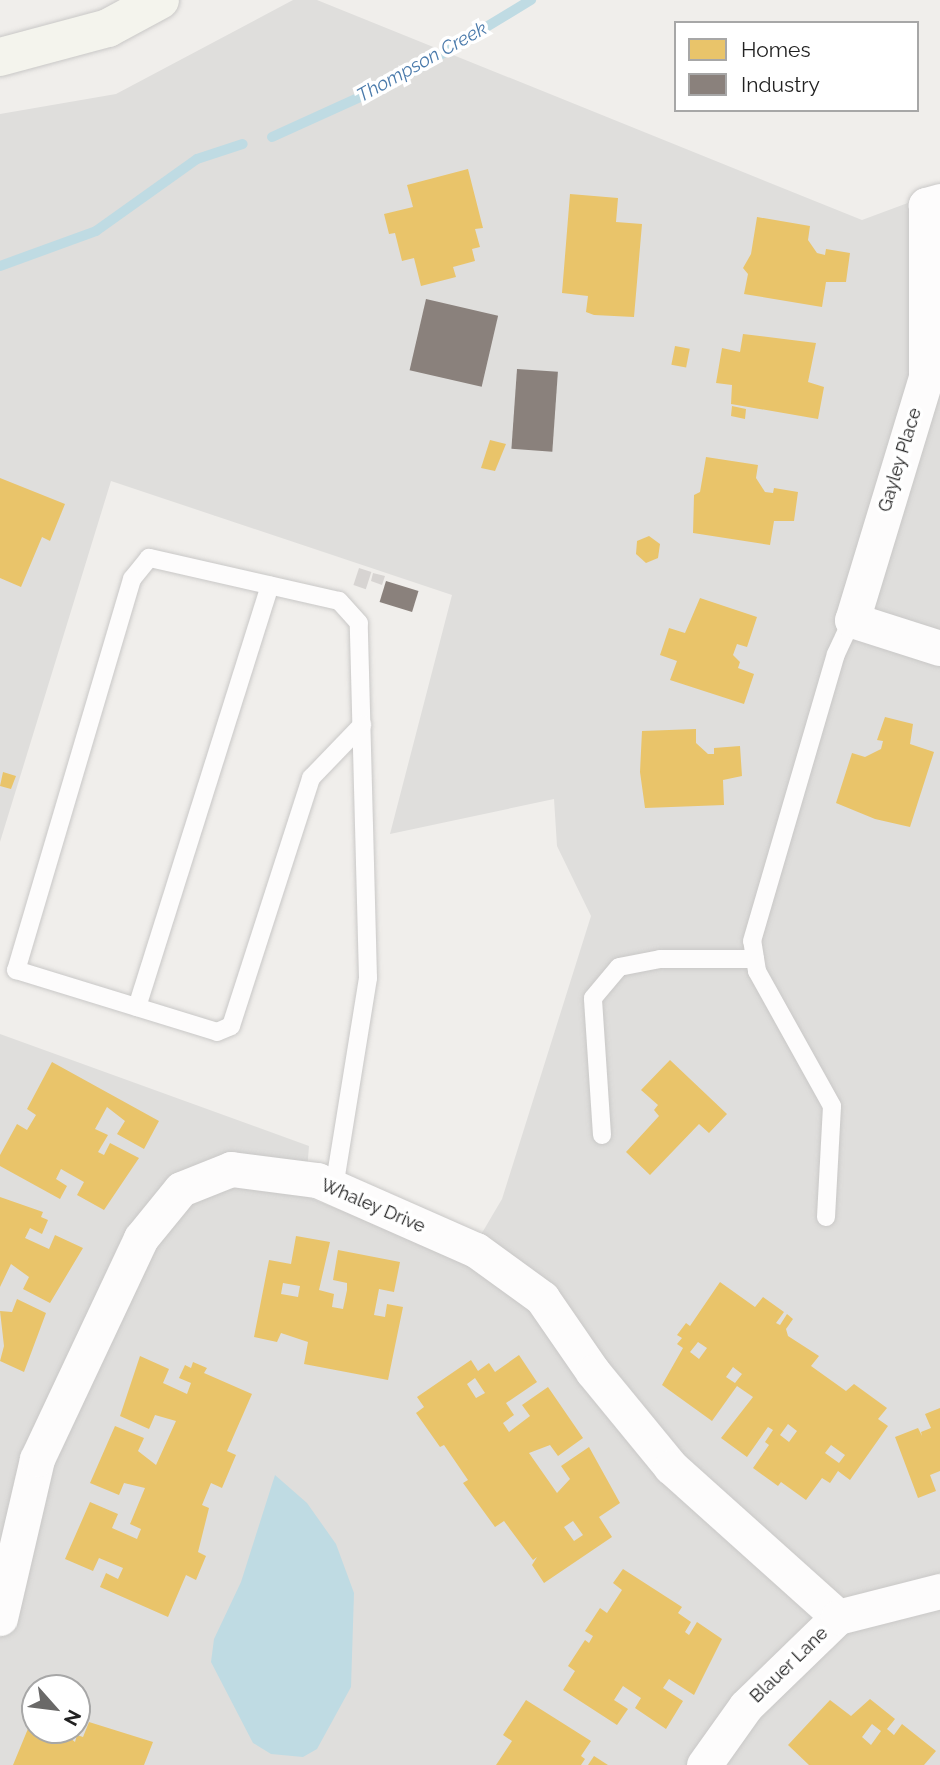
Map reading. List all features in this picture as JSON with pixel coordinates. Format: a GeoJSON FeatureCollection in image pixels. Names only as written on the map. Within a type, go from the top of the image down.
{"type":"FeatureCollection","features":[{"type":"Feature","properties":{"kind":"street"},"geometry":{"type":"LineString","coordinates":[[0,57],[108,28],[160,0]]}},
{"type":"Feature","properties":{"kind":"street","name":"Gayley Place"},"geometry":{"type":"LineString","coordinates":[[852,620],[926,377],[933,203]]}},
{"type":"Feature","properties":{"kind":"street"},"geometry":{"type":"LineString","coordinates":[[852,620],[940,648]]}},
{"type":"Feature","properties":{"kind":"street","name":"Whaley Drive"},"geometry":{"type":"LineString","coordinates":[[0,1618],[37,1459],[141,1238],[181,1189],[231,1169],[317,1180],[476,1250],[542,1298],[593,1372],[671,1466],[838,1617]]}},
{"type":"Feature","properties":{"kind":"street","name":"Blauer Lane"},"geometry":{"type":"LineString","coordinates":[[704,1765],[746,1706],[838,1617],[940,1591]]}},
{"type":"Feature","properties":{"kind":"lane"},"geometry":{"type":"LineString","coordinates":[[334,1188],[368,978],[362,725],[359,622],[340,601],[149,558],[132,579],[16,970],[217,1032],[231,1026],[311,778],[362,725]]}},
{"type":"Feature","properties":{"kind":"lane"},"geometry":{"type":"LineString","coordinates":[[137,1007],[270,585]]}},
{"type":"Feature","properties":{"kind":"lane"},"geometry":{"type":"LineString","coordinates":[[826,1217],[832,1106],[771,998],[755,959],[752,941],[836,654],[852,620]]}},
{"type":"Feature","properties":{"kind":"lane"},"geometry":{"type":"LineString","coordinates":[[601,1135],[593,998],[619,967],[660,959],[755,959]]}},
{"type":"Feature","properties":{"kind":"shaded area"},"geometry":{"type":"Polygon","coordinates":[[[293,0],[317,0],[862,220],[940,191],[940,1765],[0,1765],[0,1034],[309,1146],[305,1196],[466,1260],[502,1199],[591,916],[557,846],[554,799],[390,834],[452,595],[111,481],[0,842],[0,114],[116,94],[293,0]]]}},
{"type":"Feature","properties":{"kind":"water"},"geometry":{"type":"Polygon","coordinates":[[[275,1475],[307,1503],[336,1544],[354,1593],[351,1687],[317,1749],[303,1757],[271,1754],[253,1743],[211,1662],[214,1639],[241,1582],[275,1475]]]}},
{"type":"Feature","properties":{"kind":"building: Homes"},"geometry":{"type":"Polygon","coordinates":[[[468,169],[483,228],[475,229],[480,247],[472,249],[475,261],[453,267],[456,277],[421,286],[414,258],[402,261],[395,233],[389,234],[384,214],[413,207],[407,185],[468,169]]]}},
{"type":"Feature","properties":{"kind":"building: Homes"},"geometry":{"type":"Polygon","coordinates":[[[570,194],[618,198],[616,222],[642,224],[634,317],[594,315],[586,312],[588,296],[562,293],[570,194]]]}},
{"type":"Feature","properties":{"kind":"building: Homes"},"geometry":{"type":"Polygon","coordinates":[[[757,217],[810,226],[808,240],[817,253],[825,255],[826,249],[850,253],[846,282],[826,282],[822,307],[744,294],[748,274],[743,268],[751,254],[757,217]]]}},
{"type":"Feature","properties":{"kind":"building: Homes"},"geometry":{"type":"Polygon","coordinates":[[[743,334],[816,343],[808,382],[824,387],[818,419],[731,404],[732,385],[716,383],[722,348],[740,352],[743,334]]]}},
{"type":"Feature","properties":{"kind":"building: Homes"},"geometry":{"type":"Polygon","coordinates":[[[675,346],[690,349],[686,368],[671,365],[675,346]]]}},
{"type":"Feature","properties":{"kind":"building: Homes"},"geometry":{"type":"Polygon","coordinates":[[[732,406],[746,409],[745,419],[731,416],[732,406]]]}},
{"type":"Feature","properties":{"kind":"building: Homes"},"geometry":{"type":"Polygon","coordinates":[[[490,440],[506,444],[495,471],[481,468],[490,440]]]}},
{"type":"Feature","properties":{"kind":"building: Homes"},"geometry":{"type":"Polygon","coordinates":[[[706,457],[758,465],[756,478],[765,492],[773,493],[774,488],[798,492],[794,521],[774,521],[770,545],[693,533],[694,495],[700,492],[706,457]]]}},
{"type":"Feature","properties":{"kind":"building: Homes"},"geometry":{"type":"Polygon","coordinates":[[[0,478],[65,504],[50,541],[42,537],[21,587],[0,578],[0,478]]]}},
{"type":"Feature","properties":{"kind":"building: Homes"},"geometry":{"type":"Polygon","coordinates":[[[649,536],[660,544],[658,558],[646,563],[636,554],[637,541],[649,536]]]}},
{"type":"Feature","properties":{"kind":"building: Homes"},"geometry":{"type":"Polygon","coordinates":[[[700,598],[757,617],[747,647],[737,644],[733,655],[740,662],[738,668],[754,674],[744,704],[670,680],[677,661],[660,655],[669,628],[685,633],[700,598]]]}},
{"type":"Feature","properties":{"kind":"building: Homes"},"geometry":{"type":"Polygon","coordinates":[[[885,717],[913,724],[910,744],[934,752],[910,827],[875,819],[836,803],[852,753],[865,757],[881,749],[883,741],[877,740],[885,717]]]}},
{"type":"Feature","properties":{"kind":"building: Homes"},"geometry":{"type":"Polygon","coordinates":[[[696,729],[696,743],[708,754],[714,754],[714,748],[740,746],[742,776],[723,780],[724,805],[645,808],[640,772],[642,731],[696,729]]]}},
{"type":"Feature","properties":{"kind":"building: Homes"},"geometry":{"type":"Polygon","coordinates":[[[3,772],[16,776],[11,789],[0,786],[3,772]]]}},
{"type":"Feature","properties":{"kind":"building: Homes"},"geometry":{"type":"Polygon","coordinates":[[[670,1060],[727,1114],[709,1133],[699,1124],[650,1175],[626,1152],[659,1116],[654,1110],[658,1105],[641,1090],[670,1060]]]}},
{"type":"Feature","properties":{"kind":"building: Homes"},"geometry":{"type":"Polygon","coordinates":[[[52,1062],[159,1121],[144,1149],[117,1134],[125,1121],[107,1107],[95,1129],[108,1135],[98,1152],[104,1155],[110,1143],[139,1158],[104,1210],[77,1195],[84,1182],[61,1169],[56,1179],[67,1186],[60,1199],[0,1166],[0,1155],[17,1124],[27,1130],[36,1115],[27,1109],[52,1062]]]}},
{"type":"Feature","properties":{"kind":"building: Homes"},"geometry":{"type":"Polygon","coordinates":[[[0,1197],[43,1212],[41,1217],[48,1220],[42,1234],[30,1228],[25,1238],[49,1249],[55,1235],[83,1248],[50,1303],[23,1289],[29,1277],[11,1264],[0,1287],[0,1197]]]}},
{"type":"Feature","properties":{"kind":"building: Homes"},"geometry":{"type":"Polygon","coordinates":[[[296,1236],[330,1242],[319,1290],[334,1294],[332,1307],[343,1309],[347,1283],[333,1280],[338,1250],[400,1262],[394,1292],[379,1289],[374,1315],[385,1317],[387,1304],[403,1307],[388,1380],[304,1364],[308,1342],[281,1333],[277,1342],[254,1337],[269,1260],[291,1264],[296,1236]],[[283,1283],[281,1294],[298,1297],[300,1286],[283,1283]]]}},
{"type":"Feature","properties":{"kind":"building: Homes"},"geometry":{"type":"Polygon","coordinates":[[[720,1282],[755,1307],[763,1297],[784,1312],[776,1323],[780,1325],[787,1314],[793,1319],[786,1329],[788,1336],[819,1356],[811,1366],[846,1391],[854,1384],[887,1408],[878,1419],[888,1426],[850,1480],[838,1471],[830,1483],[822,1478],[806,1500],[781,1482],[778,1486],[753,1468],[769,1445],[765,1442],[773,1430],[768,1427],[747,1457],[721,1438],[753,1397],[737,1386],[712,1421],[662,1385],[683,1348],[677,1344],[682,1338],[677,1335],[686,1323],[690,1326],[720,1282]],[[698,1342],[690,1352],[699,1359],[707,1348],[698,1342]],[[733,1367],[726,1377],[735,1383],[742,1374],[733,1367]],[[788,1424],[780,1435],[789,1442],[797,1431],[788,1424]],[[831,1445],[825,1453],[839,1463],[845,1455],[831,1445]]]}},
{"type":"Feature","properties":{"kind":"building: Homes"},"geometry":{"type":"Polygon","coordinates":[[[17,1299],[46,1313],[24,1372],[0,1361],[4,1346],[0,1311],[12,1312],[17,1299]]]}},
{"type":"Feature","properties":{"kind":"building: Homes"},"geometry":{"type":"Polygon","coordinates":[[[519,1355],[537,1382],[506,1403],[514,1415],[503,1423],[509,1432],[530,1416],[522,1405],[548,1387],[583,1438],[558,1456],[550,1445],[529,1453],[557,1493],[570,1479],[561,1466],[589,1447],[620,1503],[599,1517],[612,1537],[544,1583],[532,1565],[537,1557],[533,1560],[504,1521],[495,1527],[463,1483],[468,1480],[444,1445],[440,1447],[416,1413],[424,1407],[417,1397],[471,1360],[478,1371],[489,1363],[495,1372],[519,1355]],[[475,1378],[467,1384],[476,1398],[485,1393],[475,1378]],[[573,1521],[564,1527],[574,1541],[583,1535],[573,1521]]]}},
{"type":"Feature","properties":{"kind":"building: Homes"},"geometry":{"type":"Polygon","coordinates":[[[140,1356],[169,1369],[163,1383],[187,1394],[191,1383],[179,1378],[185,1365],[191,1368],[193,1362],[207,1368],[204,1373],[252,1394],[227,1451],[236,1455],[222,1488],[211,1483],[202,1505],[209,1508],[198,1552],[206,1556],[196,1580],[186,1575],[168,1617],[100,1587],[106,1573],[118,1579],[123,1568],[99,1558],[93,1571],[65,1559],[90,1502],[118,1514],[112,1528],[137,1539],[141,1529],[130,1524],[145,1488],[124,1483],[119,1495],[90,1483],[115,1426],[144,1438],[138,1451],[156,1465],[176,1421],[155,1415],[149,1429],[120,1416],[140,1356]]]}},
{"type":"Feature","properties":{"kind":"building: Homes"},"geometry":{"type":"Polygon","coordinates":[[[940,1408],[940,1471],[930,1475],[936,1491],[918,1498],[895,1437],[918,1428],[922,1436],[921,1432],[931,1428],[925,1414],[940,1408]]]}},
{"type":"Feature","properties":{"kind":"building: Homes"},"geometry":{"type":"Polygon","coordinates":[[[623,1569],[682,1607],[678,1613],[691,1622],[685,1632],[689,1635],[697,1622],[722,1639],[694,1695],[669,1679],[663,1688],[683,1701],[666,1729],[635,1708],[641,1698],[623,1686],[614,1700],[628,1709],[617,1725],[563,1690],[575,1671],[568,1666],[585,1640],[589,1643],[593,1636],[585,1631],[600,1608],[607,1613],[622,1590],[613,1583],[623,1569]]]}},
{"type":"Feature","properties":{"kind":"building: Homes"},"geometry":{"type":"Polygon","coordinates":[[[870,1699],[895,1719],[887,1729],[894,1735],[902,1724],[936,1751],[924,1765],[809,1765],[788,1745],[830,1700],[851,1716],[870,1699]],[[872,1724],[862,1737],[871,1745],[881,1731],[872,1724]]]}},
{"type":"Feature","properties":{"kind":"building: Homes"},"geometry":{"type":"Polygon","coordinates":[[[526,1700],[591,1741],[581,1756],[585,1759],[581,1765],[496,1765],[512,1741],[503,1735],[526,1700]]]}},
{"type":"Feature","properties":{"kind":"building: Homes"},"geometry":{"type":"Polygon","coordinates":[[[91,1723],[153,1742],[144,1765],[13,1765],[22,1744],[91,1744],[91,1723]]]}},
{"type":"Feature","properties":{"kind":"building: Homes"},"geometry":{"type":"Polygon","coordinates":[[[594,1756],[608,1765],[588,1765],[594,1756]]]}},
{"type":"Feature","properties":{"kind":"building: Industry"},"geometry":{"type":"Polygon","coordinates":[[[426,299],[498,316],[482,387],[410,370],[426,299]]]}},
{"type":"Feature","properties":{"kind":"building: Industry"},"geometry":{"type":"Polygon","coordinates":[[[517,369],[558,372],[552,452],[511,449],[517,369]]]}},
{"type":"Feature","properties":{"kind":"building: Industry"},"geometry":{"type":"Polygon","coordinates":[[[386,581],[419,591],[412,612],[380,602],[386,581]]]}},
{"type":"Feature","properties":{"kind":"building: Other"},"geometry":{"type":"Polygon","coordinates":[[[359,568],[371,572],[366,589],[353,585],[359,568]]]}},
{"type":"Feature","properties":{"kind":"building: Other"},"geometry":{"type":"Polygon","coordinates":[[[373,573],[385,576],[382,585],[371,581],[373,573]]]}},
{"type":"Feature","properties":{"kind":"waterway","name":"Thompson Creek"},"geometry":{"type":"LineString","coordinates":[[272,137],[402,78],[531,0]]}},
{"type":"Feature","properties":{"kind":"waterway","name":"Thompson Creek"},"geometry":{"type":"LineString","coordinates":[[0,266],[96,231],[197,159],[243,144]]}}]}
